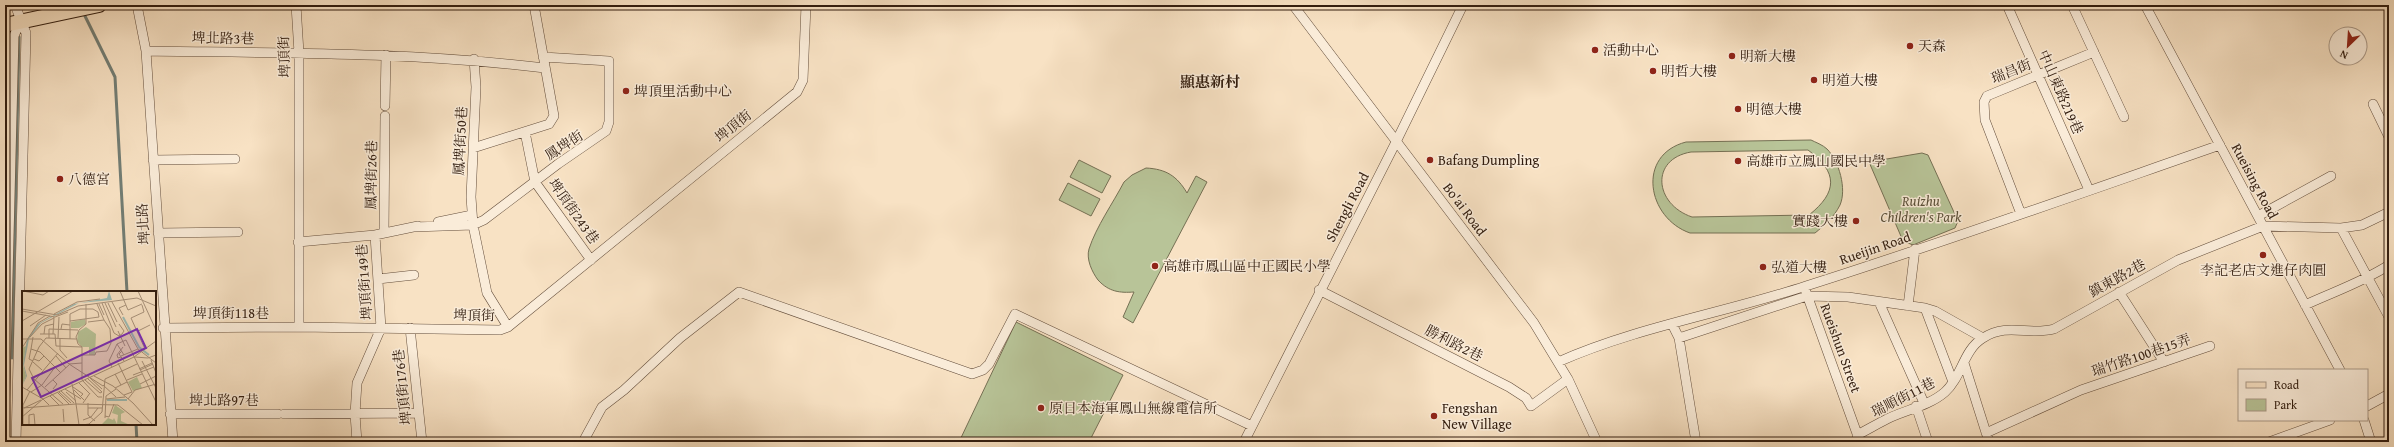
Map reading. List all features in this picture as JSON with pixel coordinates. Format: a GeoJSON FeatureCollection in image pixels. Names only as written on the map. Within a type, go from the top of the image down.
{"type":"FeatureCollection","features":[{"type":"Feature","properties":{"kind":"main road"},"geometry":{"type":"LineString","coordinates":[[5,25],[99,5]]}},
{"type":"Feature","properties":{"kind":"street"},"geometry":{"type":"LineString","coordinates":[[15,5],[20,22],[26,33],[16,442]]}},
{"type":"Feature","properties":{"kind":"street","name":"埤北路"},"geometry":{"type":"LineString","coordinates":[[137,5],[146,51],[163,328],[173,442]]}},
{"type":"Feature","properties":{"kind":"street","name":"埤頂街"},"geometry":{"type":"LineString","coordinates":[[296,5],[299,53],[299,327],[500,330],[508,328],[796,92],[803,80],[806,5]]}},
{"type":"Feature","properties":{"kind":"street","name":"鳳埤街"},"geometry":{"type":"LineString","coordinates":[[525,132],[549,124],[554,116],[534,5]]}},
{"type":"Feature","properties":{"kind":"street","name":"Bo'ai Road"},"geometry":{"type":"LineString","coordinates":[[1293,5],[1534,323],[1568,379],[1597,442]]}},
{"type":"Feature","properties":{"kind":"street","name":"Shengli Road"},"geometry":{"type":"LineString","coordinates":[[1244,442],[1319,290],[1396,142],[1462,5]]}},
{"type":"Feature","properties":{"kind":"street","name":"中山東路219巷"},"geometry":{"type":"LineString","coordinates":[[2007,5],[2089,190]]}},
{"type":"Feature","properties":{"kind":"street"},"geometry":{"type":"LineString","coordinates":[[2072,5],[2124,117]]}},
{"type":"Feature","properties":{"kind":"street","name":"Rueising Road"},"geometry":{"type":"LineString","coordinates":[[2145,5],[2339,369]]}},
{"type":"Feature","properties":{"kind":"street"},"geometry":{"type":"LineString","coordinates":[[5,400],[14,36],[20,22]]}},
{"type":"Feature","properties":{"kind":"street","name":"埤北路3巷"},"geometry":{"type":"LineString","coordinates":[[146,51],[299,53]]}},
{"type":"Feature","properties":{"kind":"street","name":"瑞昌街"},"geometry":{"type":"LineString","coordinates":[[2021,214],[1985,120],[1984,102],[1988,96],[2094,52]]}},
{"type":"Feature","properties":{"kind":"street"},"geometry":{"type":"LineString","coordinates":[[299,53],[474,59],[545,68]]}},
{"type":"Feature","properties":{"kind":"street"},"geometry":{"type":"LineString","coordinates":[[386,55],[386,106]]}},
{"type":"Feature","properties":{"kind":"street","name":"鳳埤街"},"geometry":{"type":"LineString","coordinates":[[413,227],[473,224],[495,213],[558,164],[600,138],[606,132],[609,122],[610,61],[543,57]]}},
{"type":"Feature","properties":{"kind":"street","name":"鳳埤街50巷"},"geometry":{"type":"LineString","coordinates":[[474,59],[476,87],[473,148],[473,224],[487,293],[508,328]]}},
{"type":"Feature","properties":{"kind":"street"},"geometry":{"type":"LineString","coordinates":[[2373,104],[2389,137]]}},
{"type":"Feature","properties":{"kind":"street","name":"鳳埤街26巷"},"geometry":{"type":"LineString","coordinates":[[380,234],[385,116]]}},
{"type":"Feature","properties":{"kind":"street"},"geometry":{"type":"LineString","coordinates":[[473,148],[525,132]]}},
{"type":"Feature","properties":{"kind":"street","name":"埤頂街243巷"},"geometry":{"type":"LineString","coordinates":[[525,132],[535,182],[591,260]]}},
{"type":"Feature","properties":{"kind":"street","name":"Rueijin Road"},"geometry":{"type":"LineString","coordinates":[[1558,362],[1575,354],[1672,324],[1804,287],[2220,145]]}},
{"type":"Feature","properties":{"kind":"street"},"geometry":{"type":"LineString","coordinates":[[153,160],[235,160]]}},
{"type":"Feature","properties":{"kind":"street"},"geometry":{"type":"LineString","coordinates":[[2258,216],[2331,176]]}},
{"type":"Feature","properties":{"kind":"street"},"geometry":{"type":"LineString","coordinates":[[2263,226],[2341,228],[2362,224],[2389,212]]}},
{"type":"Feature","properties":{"kind":"street","name":"鳳埤街"},"geometry":{"type":"LineString","coordinates":[[298,242],[380,234],[472,214]]}},
{"type":"Feature","properties":{"kind":"street","name":"鎮東路2巷"},"geometry":{"type":"LineString","coordinates":[[1983,338],[2009,328],[2033,332],[2054,329],[2178,260],[2263,226]]}},
{"type":"Feature","properties":{"kind":"street"},"geometry":{"type":"LineString","coordinates":[[2341,228],[2370,278],[2389,317]]}},
{"type":"Feature","properties":{"kind":"street"},"geometry":{"type":"LineString","coordinates":[[158,232],[238,232]]}},
{"type":"Feature","properties":{"kind":"street","name":"埤頂街149巷"},"geometry":{"type":"LineString","coordinates":[[380,234],[378,279],[381,328]]}},
{"type":"Feature","properties":{"kind":"street"},"geometry":{"type":"LineString","coordinates":[[1908,306],[1915,249]]}},
{"type":"Feature","properties":{"kind":"street"},"geometry":{"type":"LineString","coordinates":[[2305,305],[2348,285],[2370,278],[2389,265]]}},
{"type":"Feature","properties":{"kind":"street"},"geometry":{"type":"LineString","coordinates":[[378,279],[414,274]]}},
{"type":"Feature","properties":{"kind":"street","name":"Rueishun Street"},"geometry":{"type":"LineString","coordinates":[[1804,287],[1858,439]]}},
{"type":"Feature","properties":{"kind":"street","name":"勝利路2巷"},"geometry":{"type":"LineString","coordinates":[[1319,290],[1509,387],[1526,398],[1531,406],[1568,379]]}},
{"type":"Feature","properties":{"kind":"street"},"geometry":{"type":"LineString","coordinates":[[583,442],[602,408],[624,390],[680,338],[739,292],[972,374],[983,370],[989,364],[1015,314],[1252,426]]}},
{"type":"Feature","properties":{"kind":"street"},"geometry":{"type":"LineString","coordinates":[[2119,292],[2164,362]]}},
{"type":"Feature","properties":{"kind":"street"},"geometry":{"type":"LineString","coordinates":[[1679,338],[1808,296],[1848,296],[1925,308],[1935,311],[1983,338]]}},
{"type":"Feature","properties":{"kind":"street"},"geometry":{"type":"LineString","coordinates":[[1879,302],[1920,404],[1928,442]]}},
{"type":"Feature","properties":{"kind":"street"},"geometry":{"type":"LineString","coordinates":[[1925,308],[1953,382]]}},
{"type":"Feature","properties":{"kind":"street"},"geometry":{"type":"LineString","coordinates":[[1672,324],[1679,338],[1696,442]]}},
{"type":"Feature","properties":{"kind":"street","name":"埤頂街118巷"},"geometry":{"type":"LineString","coordinates":[[163,328],[299,327]]}},
{"type":"Feature","properties":{"kind":"street"},"geometry":{"type":"LineString","coordinates":[[357,442],[355,414],[359,377],[381,328]]}},
{"type":"Feature","properties":{"kind":"street","name":"埤頂街176巷"},"geometry":{"type":"LineString","coordinates":[[410,328],[422,442]]}},
{"type":"Feature","properties":{"kind":"street","name":"瑞順街11巷"},"geometry":{"type":"LineString","coordinates":[[1858,439],[1920,404],[1938,397],[1953,382],[1969,352],[1983,338]]}},
{"type":"Feature","properties":{"kind":"street","name":"瑞竹路100巷15弄"},"geometry":{"type":"LineString","coordinates":[[1986,433],[2081,390],[2210,346]]}},
{"type":"Feature","properties":{"kind":"street"},"geometry":{"type":"LineString","coordinates":[[1964,363],[1988,442]]}},
{"type":"Feature","properties":{"kind":"street"},"geometry":{"type":"LineString","coordinates":[[2368,405],[2389,394]]}},
{"type":"Feature","properties":{"kind":"street","name":"埤北路97巷"},"geometry":{"type":"LineString","coordinates":[[170,414],[355,414],[419,412]]}},
{"type":"Feature","properties":{"kind":"street"},"geometry":{"type":"LineString","coordinates":[[2268,442],[2327,421]]}},
{"type":"Feature","properties":{"kind":"street"},"geometry":{"type":"LineString","coordinates":[[2364,421],[2371,442]]}},
{"type":"Feature","properties":{"kind":"green space"},"geometry":{"type":"Polygon","coordinates":[[[1811,140],[1825,148],[1835,161],[1841,176],[1843,191],[1840,205],[1829,220],[1815,233],[1690,233],[1675,225],[1664,214],[1657,201],[1653,187],[1654,173],[1659,160],[1670,149],[1686,142],[1811,140]],[[1808,150],[1691,152],[1678,156],[1669,163],[1663,172],[1662,182],[1664,193],[1679,211],[1692,217],[1809,215],[1819,207],[1825,198],[1831,182],[1825,166],[1808,150]]]}},
{"type":"Feature","properties":{"kind":"green space","name":"Ruizhu Children's Park"},"geometry":{"type":"Polygon","coordinates":[[[1922,153],[1928,155],[1958,221],[1955,228],[1913,245],[1903,241],[1869,162],[1922,153]]]}},
{"type":"Feature","properties":{"kind":"green space"},"geometry":{"type":"Polygon","coordinates":[[[1079,160],[1111,176],[1102,193],[1070,177],[1079,160]]]}},
{"type":"Feature","properties":{"kind":"green space"},"geometry":{"type":"Polygon","coordinates":[[[1146,168],[1159,170],[1170,174],[1179,182],[1187,193],[1196,176],[1207,182],[1133,323],[1123,317],[1134,292],[1115,291],[1102,284],[1092,269],[1088,253],[1096,232],[1124,182],[1132,175],[1146,168]]]}},
{"type":"Feature","properties":{"kind":"green space"},"geometry":{"type":"Polygon","coordinates":[[[1068,183],[1100,199],[1091,216],[1059,200],[1068,183]]]}},
{"type":"Feature","properties":{"kind":"green space","name":"原日本海軍鳳山無線電信所"},"geometry":{"type":"Polygon","coordinates":[[[1016,322],[1123,375],[1089,442],[959,442],[1016,322]]]}},
{"type":"Feature","properties":{"kind":"waterway"},"geometry":{"type":"LineString","coordinates":[[83,12],[115,77],[127,291]]}},
{"type":"Feature","properties":{"kind":"waterway"},"geometry":{"type":"LineString","coordinates":[[12,358],[19,37]]}},
{"type":"Feature","properties":{"kind":"waterway"},"geometry":{"type":"LineString","coordinates":[[136,425],[137,442]]}},
{"type":"Feature","properties":{"kind":"place","name":"天森"},"geometry":{"type":"Point","coordinates":[1910,46]}},
{"type":"Feature","properties":{"kind":"place","name":"活動中心"},"geometry":{"type":"Point","coordinates":[1595,50]}},
{"type":"Feature","properties":{"kind":"place","name":"明新大樓"},"geometry":{"type":"Point","coordinates":[1732,56]}},
{"type":"Feature","properties":{"kind":"place","name":"明哲大樓"},"geometry":{"type":"Point","coordinates":[1653,71]}},
{"type":"Feature","properties":{"kind":"place","name":"明道大樓"},"geometry":{"type":"Point","coordinates":[1814,80]}},
{"type":"Feature","properties":{"kind":"place","name":"埤頂里活動中心"},"geometry":{"type":"Point","coordinates":[626,91]}},
{"type":"Feature","properties":{"kind":"place","name":"明德大樓"},"geometry":{"type":"Point","coordinates":[1738,109]}},
{"type":"Feature","properties":{"kind":"place","name":"Bafang Dumpling"},"geometry":{"type":"Point","coordinates":[1430,160]}},
{"type":"Feature","properties":{"kind":"place","name":"高雄市立鳳山國民中學"},"geometry":{"type":"Point","coordinates":[1738,161]}},
{"type":"Feature","properties":{"kind":"place","name":"八德宮"},"geometry":{"type":"Point","coordinates":[60,179]}},
{"type":"Feature","properties":{"kind":"place","name":"實踐大樓"},"geometry":{"type":"Point","coordinates":[1856,221]}},
{"type":"Feature","properties":{"kind":"place","name":"李記老店文進仔肉圓"},"geometry":{"type":"Point","coordinates":[2263,255]}},
{"type":"Feature","properties":{"kind":"place","name":"高雄市鳳山區中正國民小學"},"geometry":{"type":"Point","coordinates":[1155,266]}},
{"type":"Feature","properties":{"kind":"place","name":"弘道大樓"},"geometry":{"type":"Point","coordinates":[1763,267]}},
{"type":"Feature","properties":{"kind":"place","name":"原日本海軍鳳山無線電信所"},"geometry":{"type":"Point","coordinates":[1041,408]}},
{"type":"Feature","properties":{"kind":"place","name":"Fengshan New Village"},"geometry":{"type":"Point","coordinates":[1434,416]}},
{"type":"Feature","properties":{"kind":"district","name":"顯惠新村"},"geometry":{"type":"Point","coordinates":[1210,81]}}]}
